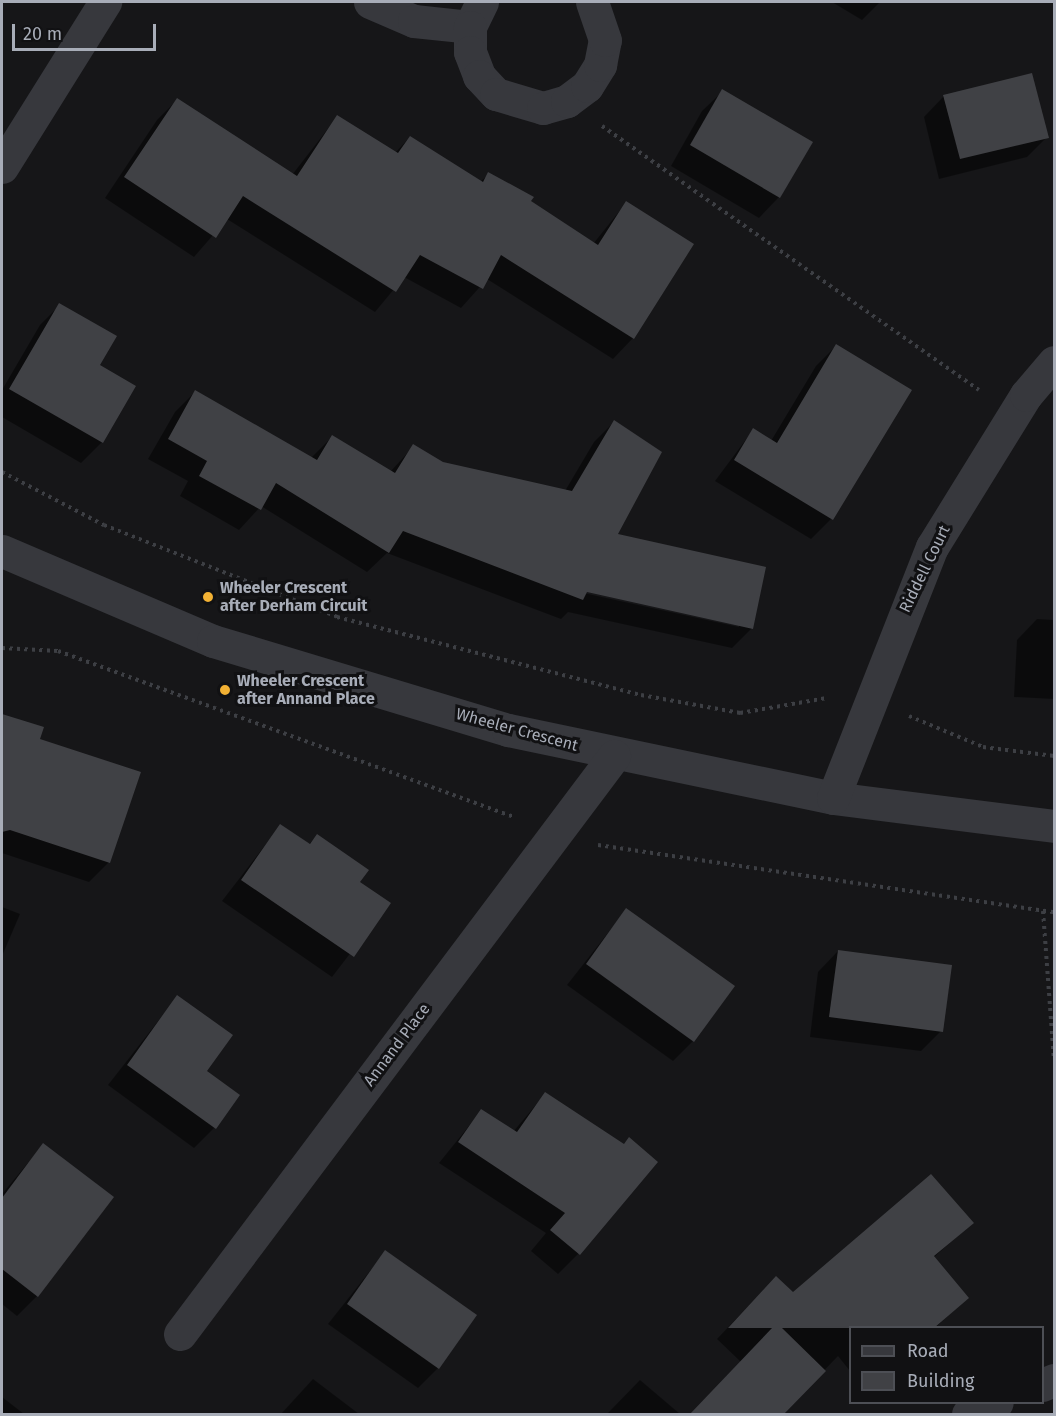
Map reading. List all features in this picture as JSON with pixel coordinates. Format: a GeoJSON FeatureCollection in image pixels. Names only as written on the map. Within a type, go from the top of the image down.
{"type":"FeatureCollection","features":[{"type":"Feature","properties":{"kind":"street"},"geometry":{"type":"LineString","coordinates":[[2,167],[105,2]]}},
{"type":"Feature","properties":{"kind":"street"},"geometry":{"type":"LineString","coordinates":[[370,2],[414,21],[476,14],[470,52],[479,76],[496,94],[543,108],[567,101],[587,86],[600,65],[605,40],[592,2]]}},
{"type":"Feature","properties":{"kind":"street","name":"Riddell Court"},"geometry":{"type":"LineString","coordinates":[[833,798],[868,704],[932,547],[1013,415],[1054,362]]}},
{"type":"Feature","properties":{"kind":"street","name":"Wheeler Crescent"},"geometry":{"type":"LineString","coordinates":[[2,551],[213,641],[508,730],[614,756],[833,798],[1054,826]]}},
{"type":"Feature","properties":{"kind":"street","name":"Annand Place"},"geometry":{"type":"LineString","coordinates":[[180,1334],[614,756]]}},
{"type":"Feature","properties":{"kind":"street"},"geometry":{"type":"LineString","coordinates":[[968,1414],[992,1404]]}},
{"type":"Feature","properties":{"kind":"path"},"geometry":{"type":"LineString","coordinates":[[567,101],[1013,415]]}},
{"type":"Feature","properties":{"kind":"path"},"geometry":{"type":"LineString","coordinates":[[2,472],[104,525],[337,617],[640,695],[740,713],[839,696],[868,704],[983,747],[1054,756]]}},
{"type":"Feature","properties":{"kind":"path"},"geometry":{"type":"LineString","coordinates":[[2,648],[58,651],[605,848],[1054,912]]}},
{"type":"Feature","properties":{"kind":"path"},"geometry":{"type":"LineString","coordinates":[[1043,911],[1054,1060]]}},
{"type":"Feature","properties":{"kind":"building"},"geometry":{"type":"Polygon","coordinates":[[[1032,73],[1049,138],[960,159],[943,95],[1032,73]]]}},
{"type":"Feature","properties":{"kind":"building"},"geometry":{"type":"Polygon","coordinates":[[[722,89],[813,142],[780,198],[690,145],[722,89]]]}},
{"type":"Feature","properties":{"kind":"building"},"geometry":{"type":"Polygon","coordinates":[[[177,98],[297,176],[337,115],[398,153],[410,136],[483,182],[488,172],[534,197],[531,201],[598,245],[626,201],[694,244],[634,339],[501,255],[483,289],[420,255],[396,292],[243,196],[216,238],[124,177],[177,98]]]}},
{"type":"Feature","properties":{"kind":"building"},"geometry":{"type":"Polygon","coordinates":[[[59,303],[117,336],[100,365],[136,386],[103,443],[9,389],[59,303]]]}},
{"type":"Feature","properties":{"kind":"building"},"geometry":{"type":"Polygon","coordinates":[[[836,344],[912,390],[833,520],[734,460],[753,428],[777,443],[836,344]]]}},
{"type":"Feature","properties":{"kind":"building"},"geometry":{"type":"Polygon","coordinates":[[[195,390],[317,460],[332,435],[395,473],[413,444],[443,462],[572,491],[614,420],[662,452],[618,534],[766,567],[753,629],[587,592],[583,600],[403,531],[389,553],[276,483],[261,510],[199,476],[207,461],[168,439],[195,390]]]}},
{"type":"Feature","properties":{"kind":"building"},"geometry":{"type":"Polygon","coordinates":[[[2,714],[44,727],[40,739],[141,772],[110,863],[10,830],[2,832],[2,714]]]}},
{"type":"Feature","properties":{"kind":"building"},"geometry":{"type":"Polygon","coordinates":[[[280,824],[310,844],[317,834],[369,870],[360,882],[391,903],[354,957],[241,880],[280,824]]]}},
{"type":"Feature","properties":{"kind":"building"},"geometry":{"type":"Polygon","coordinates":[[[626,908],[735,986],[694,1042],[586,964],[626,908]]]}},
{"type":"Feature","properties":{"kind":"building"},"geometry":{"type":"Polygon","coordinates":[[[838,950],[952,965],[943,1032],[829,1017],[838,950]]]}},
{"type":"Feature","properties":{"kind":"building"},"geometry":{"type":"Polygon","coordinates":[[[177,995],[233,1035],[207,1071],[240,1095],[216,1129],[127,1065],[177,995]]]}},
{"type":"Feature","properties":{"kind":"building"},"geometry":{"type":"Polygon","coordinates":[[[545,1092],[624,1144],[629,1137],[658,1162],[580,1255],[550,1230],[565,1213],[458,1142],[481,1109],[517,1132],[545,1092]]]}},
{"type":"Feature","properties":{"kind":"building"},"geometry":{"type":"Polygon","coordinates":[[[43,1143],[114,1197],[38,1297],[2,1269],[2,1198],[43,1143]]]}},
{"type":"Feature","properties":{"kind":"building"},"geometry":{"type":"Polygon","coordinates":[[[931,1174],[974,1223],[934,1256],[969,1298],[936,1326],[782,1328],[826,1371],[784,1414],[690,1414],[772,1328],[728,1328],[776,1276],[793,1292],[931,1174]]]}},
{"type":"Feature","properties":{"kind":"building"},"geometry":{"type":"Polygon","coordinates":[[[385,1250],[477,1315],[439,1369],[347,1304],[385,1250]]]}},
{"type":"Feature","properties":{"kind":"place","name":"Wheeler Crescent after Derham Circuit"},"geometry":{"type":"Point","coordinates":[208,597]}},
{"type":"Feature","properties":{"kind":"place","name":"Wheeler Crescent after Annand Place"},"geometry":{"type":"Point","coordinates":[225,690]}}]}
